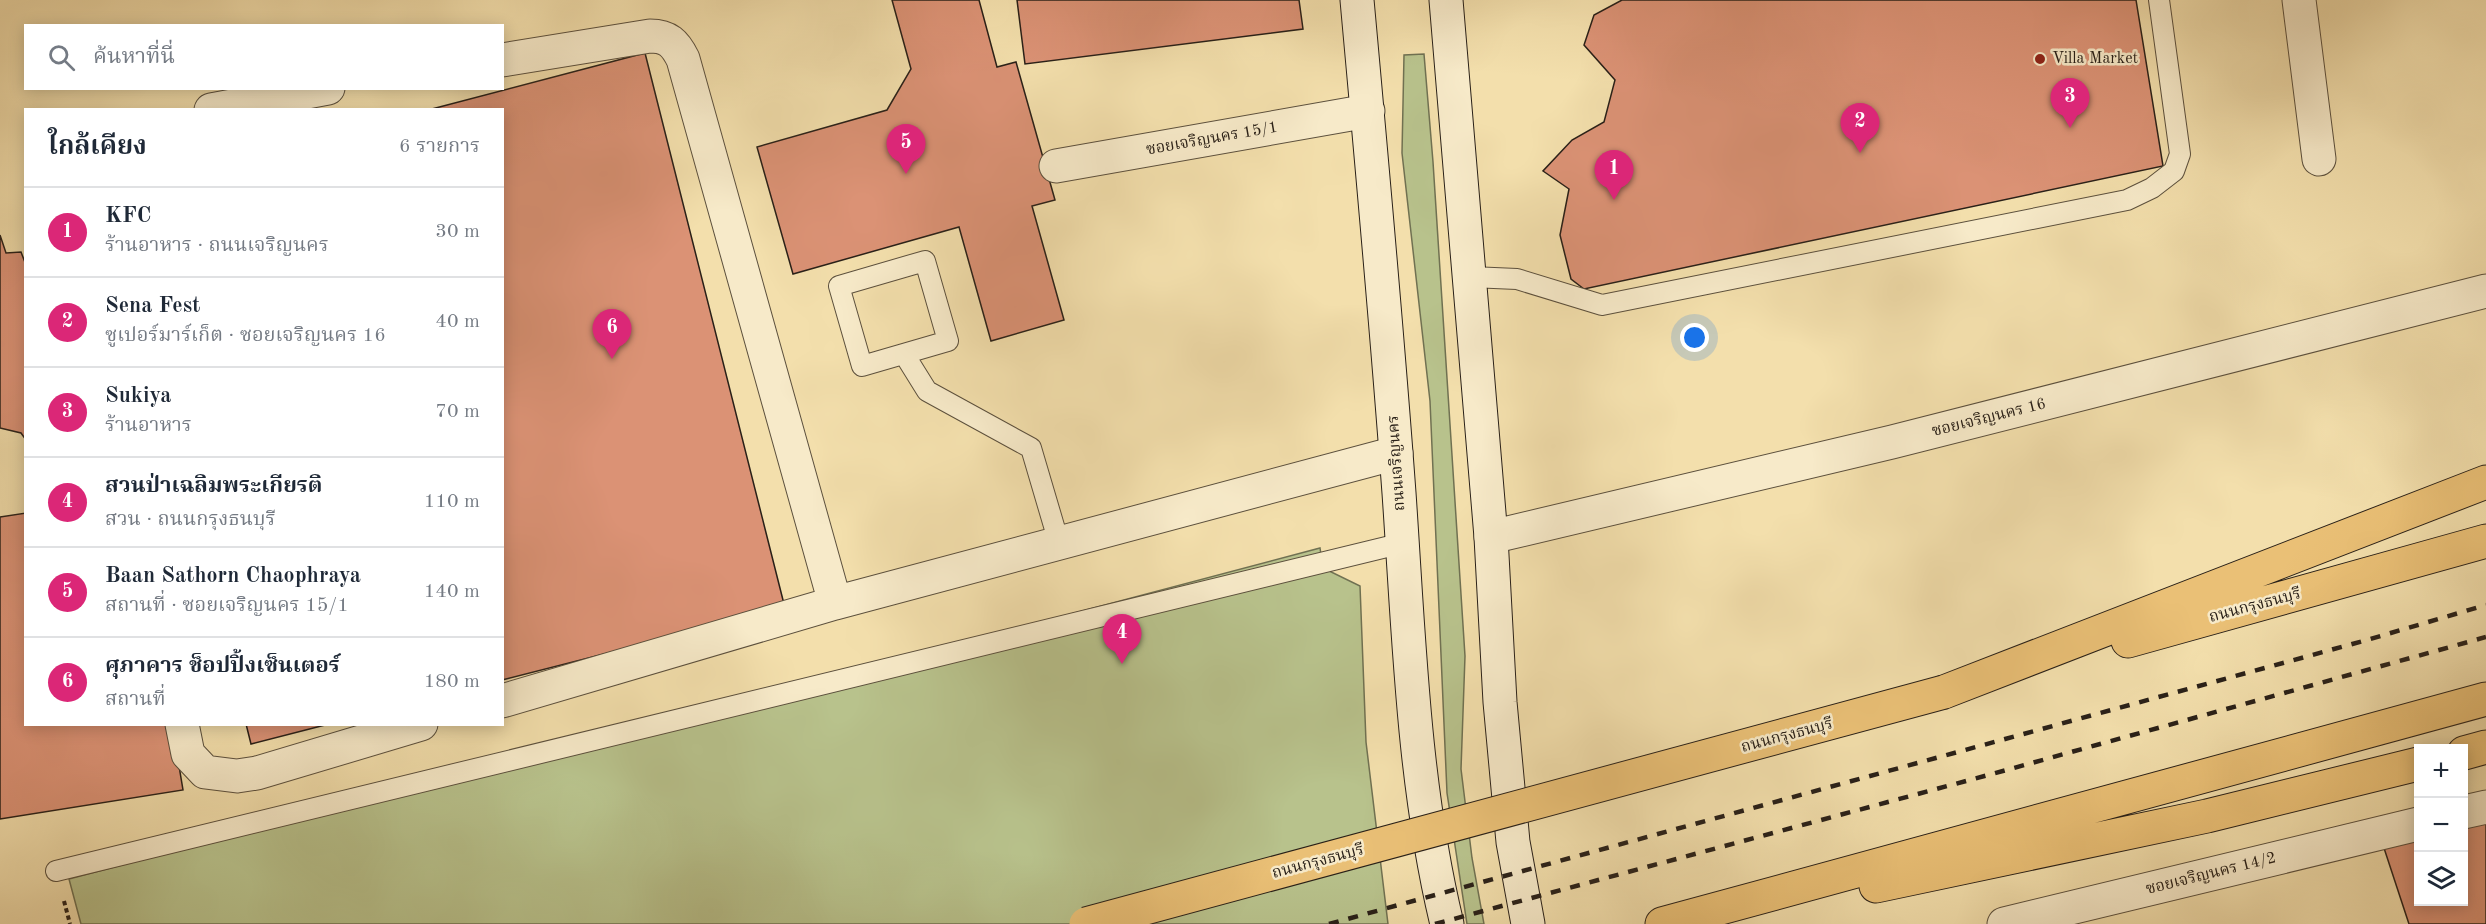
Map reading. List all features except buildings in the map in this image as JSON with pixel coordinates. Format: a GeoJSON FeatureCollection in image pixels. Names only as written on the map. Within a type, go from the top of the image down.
{"type":"FeatureCollection","features":[{"type":"Feature","properties":{"kind":"main road"},"geometry":{"type":"LineString","coordinates":[[1944,692],[2486,482]]}},
{"type":"Feature","properties":{"kind":"main road","name":"ถนนกรุงธนบุรี"},"geometry":{"type":"LineString","coordinates":[[1086,924],[1944,692],[2486,541]]}},
{"type":"Feature","properties":{"kind":"main road"},"geometry":{"type":"LineString","coordinates":[[1662,924],[2486,699]]}},
{"type":"Feature","properties":{"kind":"main road"},"geometry":{"type":"LineString","coordinates":[[2468,752],[2486,747]]}},
{"type":"Feature","properties":{"kind":"main road"},"geometry":{"type":"LineString","coordinates":[[1685,924],[1980,866],[2207,816],[2414,765]]}},
{"type":"Feature","properties":{"kind":"street","name":"ถนนเจริญนคร"},"geometry":{"type":"LineString","coordinates":[[1357,0],[1396,453],[1416,738],[1436,878],[1447,924]]}},
{"type":"Feature","properties":{"kind":"street"},"geometry":{"type":"LineString","coordinates":[[1446,0],[1471,277],[1510,818],[1528,924]]}},
{"type":"Feature","properties":{"kind":"street"},"geometry":{"type":"LineString","coordinates":[[2299,0],[2319,159]]}},
{"type":"Feature","properties":{"kind":"street"},"geometry":{"type":"LineString","coordinates":[[504,60],[650,36],[663,36],[676,44],[683,59],[835,603]]}},
{"type":"Feature","properties":{"kind":"street"},"geometry":{"type":"LineString","coordinates":[[222,108],[317,90]]}},
{"type":"Feature","properties":{"kind":"street","name":"ซอยเจริญนคร 15/1"},"geometry":{"type":"LineString","coordinates":[[1056,166],[1368,111]]}},
{"type":"Feature","properties":{"kind":"street","name":"ซอยเจริญนคร 16"},"geometry":{"type":"LineString","coordinates":[[1491,537],[1892,442],[2486,291]]}},
{"type":"Feature","properties":{"kind":"street"},"geometry":{"type":"LineString","coordinates":[[504,700],[835,603],[1396,453]]}},
{"type":"Feature","properties":{"kind":"street"},"geometry":{"type":"LineString","coordinates":[[182,726],[188,754],[205,772],[237,776],[257,773],[414,726]]}},
{"type":"Feature","properties":{"kind":"street"},"geometry":{"type":"LineString","coordinates":[[2468,811],[2486,807]]}},
{"type":"Feature","properties":{"kind":"street","name":"ซอยเจริญนคร 14/2"},"geometry":{"type":"LineString","coordinates":[[2004,924],[2414,825]]}},
{"type":"Feature","properties":{"kind":"lane"},"geometry":{"type":"LineString","coordinates":[[1471,277],[1516,279],[1602,304],[2127,200],[2152,188],[2174,171],[2180,154],[2159,0]]}},
{"type":"Feature","properties":{"kind":"lane"},"geometry":{"type":"LineString","coordinates":[[925,261],[948,341],[904,354],[862,366],[839,286],[925,261]]}},
{"type":"Feature","properties":{"kind":"lane"},"geometry":{"type":"LineString","coordinates":[[904,354],[927,392],[1031,448],[1059,543]]}},
{"type":"Feature","properties":{"kind":"lane"},"geometry":{"type":"LineString","coordinates":[[56,871],[1403,543]]}},
{"type":"Feature","properties":{"kind":"green space"},"geometry":{"type":"Polygon","coordinates":[[[1424,54],[1465,656],[1461,769],[1472,858],[1484,924],[1467,924],[1447,793],[1430,401],[1402,153],[1404,55],[1424,54]]]}},
{"type":"Feature","properties":{"kind":"green space"},"geometry":{"type":"Polygon","coordinates":[[[1320,548],[1323,568],[1360,586],[1366,742],[1388,924],[81,924],[69,879],[1320,548]]]}},
{"type":"Feature","properties":{"kind":"railway"},"geometry":{"type":"LineString","coordinates":[[1329,924],[2367,640],[2486,605]]}},
{"type":"Feature","properties":{"kind":"railway"},"geometry":{"type":"LineString","coordinates":[[1435,924],[1992,774],[2486,637]]}},
{"type":"Feature","properties":{"kind":"place","name":"Villa Market"},"geometry":{"type":"Point","coordinates":[2040,59]}},
{"type":"Feature","properties":{"kind":"place","name":"Sukiya"},"geometry":{"type":"Point","coordinates":[2070,128]}},
{"type":"Feature","properties":{"kind":"place","name":"Sena Fest"},"geometry":{"type":"Point","coordinates":[1860,153]}},
{"type":"Feature","properties":{"kind":"place","name":"Baan Sathorn Chaophraya"},"geometry":{"type":"Point","coordinates":[906,174]}},
{"type":"Feature","properties":{"kind":"place","name":"KFC"},"geometry":{"type":"Point","coordinates":[1614,200]}},
{"type":"Feature","properties":{"kind":"place","name":"ศุภาคาร ช็อปปิ้งเซ็นเตอร์"},"geometry":{"type":"Point","coordinates":[612,359]}},
{"type":"Feature","properties":{"kind":"place","name":"สวนป่าเฉลิมพระเกียรติ"},"geometry":{"type":"Point","coordinates":[1122,664]}}]}
